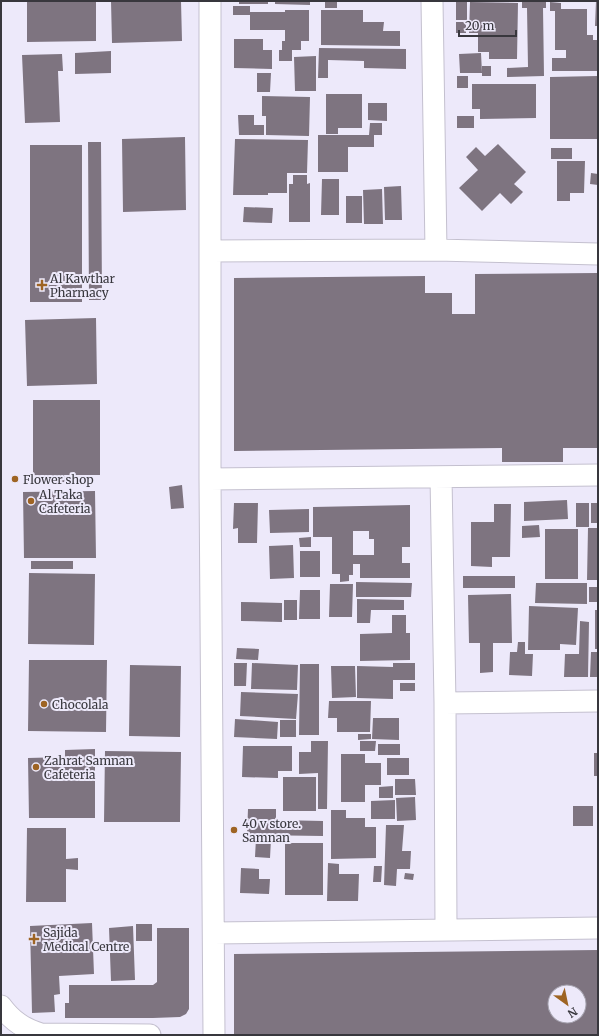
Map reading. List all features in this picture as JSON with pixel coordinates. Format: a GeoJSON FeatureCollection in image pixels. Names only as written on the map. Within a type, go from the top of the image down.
{"type":"FeatureCollection","features":[{"type":"Feature","properties":{"kind":"street"},"geometry":{"type":"LineString","coordinates":[[210,1],[210,479],[214,1035]]}},
{"type":"Feature","properties":{"kind":"street"},"geometry":{"type":"LineString","coordinates":[[432,1],[436,250]]}},
{"type":"Feature","properties":{"kind":"street"},"geometry":{"type":"LineString","coordinates":[[210,252],[436,250],[598,254]]}},
{"type":"Feature","properties":{"kind":"street"},"geometry":{"type":"LineString","coordinates":[[210,479],[598,475]]}},
{"type":"Feature","properties":{"kind":"street"},"geometry":{"type":"LineString","coordinates":[[441,477],[445,703],[446,930]]}},
{"type":"Feature","properties":{"kind":"street"},"geometry":{"type":"LineString","coordinates":[[445,703],[598,701]]}},
{"type":"Feature","properties":{"kind":"street"},"geometry":{"type":"LineString","coordinates":[[214,933],[598,928]]}},
{"type":"Feature","properties":{"kind":"street"},"geometry":{"type":"LineString","coordinates":[[1,1006],[7,1015],[17,1024],[39,1034],[150,1035]]}},
{"type":"Feature","properties":{"kind":"building"},"geometry":{"type":"Polygon","coordinates":[[[27,1],[96,1],[96,41],[27,42],[27,1]]]}},
{"type":"Feature","properties":{"kind":"building"},"geometry":{"type":"Polygon","coordinates":[[[111,1],[181,1],[182,41],[112,43],[111,1]]]}},
{"type":"Feature","properties":{"kind":"building"},"geometry":{"type":"Polygon","coordinates":[[[239,1],[268,1],[268,4],[239,4],[239,1]]]}},
{"type":"Feature","properties":{"kind":"building"},"geometry":{"type":"Polygon","coordinates":[[[275,1],[310,1],[310,5],[275,4],[275,1]]]}},
{"type":"Feature","properties":{"kind":"building"},"geometry":{"type":"Polygon","coordinates":[[[325,1],[337,1],[337,8],[325,8],[325,1]]]}},
{"type":"Feature","properties":{"kind":"building"},"geometry":{"type":"Polygon","coordinates":[[[456,1],[467,1],[467,20],[456,20],[456,1]]]}},
{"type":"Feature","properties":{"kind":"building"},"geometry":{"type":"Polygon","coordinates":[[[522,1],[546,1],[546,8],[543,8],[544,76],[507,77],[507,68],[528,67],[527,8],[522,8],[522,1]]]}},
{"type":"Feature","properties":{"kind":"building"},"geometry":{"type":"Polygon","coordinates":[[[596,1],[598,1],[598,26],[595,26],[596,1]]]}},
{"type":"Feature","properties":{"kind":"building"},"geometry":{"type":"Polygon","coordinates":[[[470,2],[518,3],[517,59],[489,59],[489,52],[478,52],[478,33],[469,33],[470,2]]]}},
{"type":"Feature","properties":{"kind":"building"},"geometry":{"type":"Polygon","coordinates":[[[550,2],[561,3],[561,9],[587,9],[587,35],[593,35],[593,40],[598,40],[598,71],[552,71],[552,58],[566,58],[566,50],[555,50],[555,11],[550,11],[550,2]]]}},
{"type":"Feature","properties":{"kind":"building"},"geometry":{"type":"Polygon","coordinates":[[[233,6],[250,6],[250,12],[309,10],[309,41],[301,41],[301,50],[292,50],[292,61],[279,61],[279,50],[282,50],[282,41],[285,41],[285,30],[250,30],[250,15],[233,15],[233,6]]]}},
{"type":"Feature","properties":{"kind":"building"},"geometry":{"type":"Polygon","coordinates":[[[321,10],[363,10],[363,22],[384,22],[383,31],[400,31],[400,46],[321,45],[321,10]]]}},
{"type":"Feature","properties":{"kind":"building"},"geometry":{"type":"Polygon","coordinates":[[[456,22],[466,22],[466,33],[456,33],[456,22]]]}},
{"type":"Feature","properties":{"kind":"building"},"geometry":{"type":"Polygon","coordinates":[[[234,39],[263,39],[263,50],[272,50],[272,69],[234,68],[234,39]]]}},
{"type":"Feature","properties":{"kind":"building"},"geometry":{"type":"Polygon","coordinates":[[[319,48],[406,49],[406,69],[364,68],[364,61],[328,60],[328,78],[318,78],[319,48]]]}},
{"type":"Feature","properties":{"kind":"building"},"geometry":{"type":"Polygon","coordinates":[[[111,51],[111,73],[75,74],[75,53],[111,51]]]}},
{"type":"Feature","properties":{"kind":"building"},"geometry":{"type":"Polygon","coordinates":[[[481,53],[482,73],[460,73],[459,54],[481,53]]]}},
{"type":"Feature","properties":{"kind":"building"},"geometry":{"type":"Polygon","coordinates":[[[62,54],[63,71],[58,71],[60,122],[25,123],[22,55],[62,54]]]}},
{"type":"Feature","properties":{"kind":"building"},"geometry":{"type":"Polygon","coordinates":[[[316,56],[316,91],[295,91],[294,57],[316,56]]]}},
{"type":"Feature","properties":{"kind":"building"},"geometry":{"type":"Polygon","coordinates":[[[482,66],[491,66],[491,76],[482,76],[482,66]]]}},
{"type":"Feature","properties":{"kind":"building"},"geometry":{"type":"Polygon","coordinates":[[[257,73],[271,73],[270,92],[257,92],[257,73]]]}},
{"type":"Feature","properties":{"kind":"building"},"geometry":{"type":"Polygon","coordinates":[[[457,76],[468,76],[468,88],[457,88],[457,76]]]}},
{"type":"Feature","properties":{"kind":"building"},"geometry":{"type":"Polygon","coordinates":[[[598,76],[598,139],[550,139],[550,77],[598,76]]]}},
{"type":"Feature","properties":{"kind":"building"},"geometry":{"type":"Polygon","coordinates":[[[472,84],[536,84],[536,118],[480,119],[480,109],[472,109],[472,84]]]}},
{"type":"Feature","properties":{"kind":"building"},"geometry":{"type":"Polygon","coordinates":[[[326,94],[362,94],[362,128],[338,128],[338,134],[326,134],[326,94]]]}},
{"type":"Feature","properties":{"kind":"building"},"geometry":{"type":"Polygon","coordinates":[[[262,96],[310,97],[309,136],[266,135],[266,116],[262,116],[262,96]]]}},
{"type":"Feature","properties":{"kind":"building"},"geometry":{"type":"Polygon","coordinates":[[[368,103],[387,103],[387,121],[368,120],[368,103]]]}},
{"type":"Feature","properties":{"kind":"building"},"geometry":{"type":"Polygon","coordinates":[[[238,115],[254,115],[254,125],[264,125],[264,135],[239,135],[238,115]]]}},
{"type":"Feature","properties":{"kind":"building"},"geometry":{"type":"Polygon","coordinates":[[[457,116],[474,116],[474,128],[457,128],[457,116]]]}},
{"type":"Feature","properties":{"kind":"building"},"geometry":{"type":"Polygon","coordinates":[[[370,123],[382,123],[382,135],[374,135],[374,147],[348,147],[348,172],[318,172],[318,135],[369,135],[370,123]]]}},
{"type":"Feature","properties":{"kind":"building"},"geometry":{"type":"Polygon","coordinates":[[[185,137],[186,210],[123,212],[122,139],[185,137]]]}},
{"type":"Feature","properties":{"kind":"building"},"geometry":{"type":"Polygon","coordinates":[[[235,139],[308,140],[307,173],[287,173],[287,193],[268,193],[268,195],[233,195],[235,139]]]}},
{"type":"Feature","properties":{"kind":"building"},"geometry":{"type":"Polygon","coordinates":[[[88,142],[101,142],[102,300],[89,300],[88,142]]]}},
{"type":"Feature","properties":{"kind":"building"},"geometry":{"type":"Polygon","coordinates":[[[498,144],[526,172],[514,184],[523,192],[511,204],[500,193],[482,211],[459,188],[478,170],[466,157],[476,147],[485,156],[498,144]]]}},
{"type":"Feature","properties":{"kind":"building"},"geometry":{"type":"Polygon","coordinates":[[[30,145],[82,145],[82,302],[30,302],[30,145]]]}},
{"type":"Feature","properties":{"kind":"building"},"geometry":{"type":"Polygon","coordinates":[[[551,148],[572,148],[572,159],[551,159],[551,148]]]}},
{"type":"Feature","properties":{"kind":"building"},"geometry":{"type":"Polygon","coordinates":[[[557,161],[585,161],[584,193],[570,193],[570,201],[557,201],[557,161]]]}},
{"type":"Feature","properties":{"kind":"building"},"geometry":{"type":"Polygon","coordinates":[[[591,173],[598,174],[598,185],[590,184],[591,173]]]}},
{"type":"Feature","properties":{"kind":"building"},"geometry":{"type":"Polygon","coordinates":[[[293,175],[307,175],[307,184],[310,183],[310,222],[289,222],[289,184],[293,184],[293,175]]]}},
{"type":"Feature","properties":{"kind":"building"},"geometry":{"type":"Polygon","coordinates":[[[322,179],[339,179],[339,215],[321,215],[322,179]]]}},
{"type":"Feature","properties":{"kind":"building"},"geometry":{"type":"Polygon","coordinates":[[[401,186],[402,220],[385,220],[384,187],[401,186]]]}},
{"type":"Feature","properties":{"kind":"building"},"geometry":{"type":"Polygon","coordinates":[[[382,189],[383,224],[364,224],[363,190],[382,189]]]}},
{"type":"Feature","properties":{"kind":"building"},"geometry":{"type":"Polygon","coordinates":[[[346,196],[362,196],[362,223],[346,223],[346,196]]]}},
{"type":"Feature","properties":{"kind":"building"},"geometry":{"type":"Polygon","coordinates":[[[244,207],[273,208],[272,223],[243,222],[244,207]]]}},
{"type":"Feature","properties":{"kind":"building"},"geometry":{"type":"Polygon","coordinates":[[[598,273],[598,448],[563,448],[563,462],[502,462],[502,448],[234,451],[234,278],[425,276],[425,293],[452,293],[452,314],[475,314],[475,274],[598,273]]]}},
{"type":"Feature","properties":{"kind":"building"},"geometry":{"type":"Polygon","coordinates":[[[96,318],[97,384],[27,386],[25,320],[96,318]]]}},
{"type":"Feature","properties":{"kind":"building"},"geometry":{"type":"Polygon","coordinates":[[[33,400],[100,400],[100,475],[64,475],[65,482],[32,483],[32,476],[43,476],[33,475],[33,400]]]}},
{"type":"Feature","properties":{"kind":"building"},"geometry":{"type":"Polygon","coordinates":[[[182,485],[184,508],[171,509],[169,487],[182,485]]]}},
{"type":"Feature","properties":{"kind":"building"},"geometry":{"type":"Polygon","coordinates":[[[95,491],[96,558],[24,558],[23,492],[95,491]]]}},
{"type":"Feature","properties":{"kind":"building"},"geometry":{"type":"Polygon","coordinates":[[[567,500],[568,519],[524,521],[524,502],[567,500]]]}},
{"type":"Feature","properties":{"kind":"building"},"geometry":{"type":"Polygon","coordinates":[[[234,503],[258,503],[257,543],[238,543],[238,528],[233,529],[234,503]]]}},
{"type":"Feature","properties":{"kind":"building"},"geometry":{"type":"Polygon","coordinates":[[[576,503],[589,503],[589,527],[576,527],[576,503]]]}},
{"type":"Feature","properties":{"kind":"building"},"geometry":{"type":"Polygon","coordinates":[[[591,503],[598,503],[598,523],[591,523],[591,503]]]}},
{"type":"Feature","properties":{"kind":"building"},"geometry":{"type":"Polygon","coordinates":[[[494,504],[511,504],[510,557],[492,557],[492,567],[471,566],[471,522],[494,522],[494,504]]]}},
{"type":"Feature","properties":{"kind":"building"},"geometry":{"type":"Polygon","coordinates":[[[410,505],[410,547],[402,547],[402,563],[410,563],[410,578],[360,578],[360,564],[353,564],[353,575],[349,575],[349,581],[340,582],[340,574],[332,574],[332,537],[313,537],[313,507],[410,505]],[[353,531],[353,555],[374,555],[374,539],[369,539],[369,531],[353,531]]]}},
{"type":"Feature","properties":{"kind":"building"},"geometry":{"type":"Polygon","coordinates":[[[309,509],[309,532],[270,533],[269,510],[309,509]]]}},
{"type":"Feature","properties":{"kind":"building"},"geometry":{"type":"Polygon","coordinates":[[[539,525],[540,537],[522,538],[522,526],[539,525]]]}},
{"type":"Feature","properties":{"kind":"building"},"geometry":{"type":"Polygon","coordinates":[[[588,528],[598,528],[598,580],[587,580],[588,528]]]}},
{"type":"Feature","properties":{"kind":"building"},"geometry":{"type":"Polygon","coordinates":[[[545,529],[578,529],[578,579],[545,579],[545,529]]]}},
{"type":"Feature","properties":{"kind":"building"},"geometry":{"type":"Polygon","coordinates":[[[311,537],[311,547],[300,547],[299,538],[311,537]]]}},
{"type":"Feature","properties":{"kind":"building"},"geometry":{"type":"Polygon","coordinates":[[[293,545],[294,578],[270,579],[269,546],[293,545]]]}},
{"type":"Feature","properties":{"kind":"building"},"geometry":{"type":"Polygon","coordinates":[[[300,551],[320,551],[320,577],[300,577],[300,551]]]}},
{"type":"Feature","properties":{"kind":"building"},"geometry":{"type":"Polygon","coordinates":[[[31,561],[73,561],[73,569],[31,569],[31,561]]]}},
{"type":"Feature","properties":{"kind":"building"},"geometry":{"type":"Polygon","coordinates":[[[29,573],[95,574],[94,645],[28,644],[29,573]]]}},
{"type":"Feature","properties":{"kind":"building"},"geometry":{"type":"Polygon","coordinates":[[[463,576],[515,576],[515,588],[463,588],[463,576]]]}},
{"type":"Feature","properties":{"kind":"building"},"geometry":{"type":"Polygon","coordinates":[[[356,582],[412,583],[411,597],[356,597],[356,582]]]}},
{"type":"Feature","properties":{"kind":"building"},"geometry":{"type":"Polygon","coordinates":[[[536,583],[587,583],[587,604],[535,603],[536,583]]]}},
{"type":"Feature","properties":{"kind":"building"},"geometry":{"type":"Polygon","coordinates":[[[330,584],[353,584],[352,617],[329,617],[330,584]]]}},
{"type":"Feature","properties":{"kind":"building"},"geometry":{"type":"Polygon","coordinates":[[[589,587],[598,587],[598,602],[589,602],[589,587]]]}},
{"type":"Feature","properties":{"kind":"building"},"geometry":{"type":"Polygon","coordinates":[[[300,590],[320,590],[320,619],[299,619],[300,590]]]}},
{"type":"Feature","properties":{"kind":"building"},"geometry":{"type":"Polygon","coordinates":[[[511,594],[512,643],[493,643],[493,672],[480,673],[480,643],[469,643],[468,595],[511,594]]]}},
{"type":"Feature","properties":{"kind":"building"},"geometry":{"type":"Polygon","coordinates":[[[357,599],[404,600],[404,610],[371,610],[370,623],[357,623],[357,599]]]}},
{"type":"Feature","properties":{"kind":"building"},"geometry":{"type":"Polygon","coordinates":[[[284,600],[297,600],[297,620],[284,620],[284,600]]]}},
{"type":"Feature","properties":{"kind":"building"},"geometry":{"type":"Polygon","coordinates":[[[241,602],[282,603],[282,622],[241,621],[241,602]]]}},
{"type":"Feature","properties":{"kind":"building"},"geometry":{"type":"Polygon","coordinates":[[[529,606],[578,608],[576,645],[560,644],[560,650],[528,650],[529,606]]]}},
{"type":"Feature","properties":{"kind":"building"},"geometry":{"type":"Polygon","coordinates":[[[595,610],[598,610],[598,649],[595,649],[595,610]]]}},
{"type":"Feature","properties":{"kind":"building"},"geometry":{"type":"Polygon","coordinates":[[[392,615],[406,615],[406,633],[410,633],[410,660],[360,661],[360,634],[392,633],[392,615]]]}},
{"type":"Feature","properties":{"kind":"building"},"geometry":{"type":"Polygon","coordinates":[[[580,621],[589,622],[588,677],[564,677],[565,654],[579,654],[580,621]]]}},
{"type":"Feature","properties":{"kind":"building"},"geometry":{"type":"Polygon","coordinates":[[[518,642],[525,642],[525,654],[533,654],[532,676],[509,675],[510,652],[517,652],[518,642]]]}},
{"type":"Feature","properties":{"kind":"building"},"geometry":{"type":"Polygon","coordinates":[[[237,648],[259,649],[258,660],[236,659],[237,648]]]}},
{"type":"Feature","properties":{"kind":"building"},"geometry":{"type":"Polygon","coordinates":[[[591,652],[598,652],[598,677],[590,677],[591,652]]]}},
{"type":"Feature","properties":{"kind":"building"},"geometry":{"type":"Polygon","coordinates":[[[29,660],[107,660],[106,732],[28,731],[29,660]]]}},
{"type":"Feature","properties":{"kind":"building"},"geometry":{"type":"Polygon","coordinates":[[[234,663],[247,663],[246,686],[234,686],[234,663]]]}},
{"type":"Feature","properties":{"kind":"building"},"geometry":{"type":"Polygon","coordinates":[[[252,663],[298,665],[297,690],[251,689],[252,663]]]}},
{"type":"Feature","properties":{"kind":"building"},"geometry":{"type":"Polygon","coordinates":[[[393,663],[415,663],[415,680],[393,680],[393,699],[357,698],[357,666],[393,667],[393,663]]]}},
{"type":"Feature","properties":{"kind":"building"},"geometry":{"type":"Polygon","coordinates":[[[300,664],[319,664],[319,735],[299,735],[300,664]]]}},
{"type":"Feature","properties":{"kind":"building"},"geometry":{"type":"Polygon","coordinates":[[[130,665],[181,666],[180,737],[129,736],[130,665]]]}},
{"type":"Feature","properties":{"kind":"building"},"geometry":{"type":"Polygon","coordinates":[[[331,666],[355,666],[356,697],[332,698],[331,666]]]}},
{"type":"Feature","properties":{"kind":"building"},"geometry":{"type":"Polygon","coordinates":[[[400,683],[415,683],[415,691],[400,691],[400,683]]]}},
{"type":"Feature","properties":{"kind":"building"},"geometry":{"type":"Polygon","coordinates":[[[241,692],[298,694],[296,719],[240,716],[241,692]]]}},
{"type":"Feature","properties":{"kind":"building"},"geometry":{"type":"Polygon","coordinates":[[[329,701],[371,701],[370,732],[337,732],[337,718],[328,718],[329,701]]]}},
{"type":"Feature","properties":{"kind":"building"},"geometry":{"type":"Polygon","coordinates":[[[373,718],[399,718],[399,740],[372,739],[373,718]]]}},
{"type":"Feature","properties":{"kind":"building"},"geometry":{"type":"Polygon","coordinates":[[[235,719],[278,722],[277,739],[234,737],[235,719]]]}},
{"type":"Feature","properties":{"kind":"building"},"geometry":{"type":"Polygon","coordinates":[[[280,720],[296,720],[296,737],[280,737],[280,720]]]}},
{"type":"Feature","properties":{"kind":"building"},"geometry":{"type":"Polygon","coordinates":[[[358,734],[371,734],[371,739],[358,740],[358,734]]]}},
{"type":"Feature","properties":{"kind":"building"},"geometry":{"type":"Polygon","coordinates":[[[311,741],[328,741],[327,809],[318,809],[318,773],[299,774],[299,752],[311,752],[311,741]]]}},
{"type":"Feature","properties":{"kind":"building"},"geometry":{"type":"Polygon","coordinates":[[[360,741],[376,741],[375,751],[360,751],[360,741]]]}},
{"type":"Feature","properties":{"kind":"building"},"geometry":{"type":"Polygon","coordinates":[[[378,744],[400,744],[400,755],[378,755],[378,744]]]}},
{"type":"Feature","properties":{"kind":"building"},"geometry":{"type":"Polygon","coordinates":[[[243,746],[292,746],[292,771],[278,771],[278,778],[242,777],[243,746]]]}},
{"type":"Feature","properties":{"kind":"building"},"geometry":{"type":"Polygon","coordinates":[[[95,749],[95,818],[29,818],[28,758],[65,757],[65,750],[95,749]]]}},
{"type":"Feature","properties":{"kind":"building"},"geometry":{"type":"Polygon","coordinates":[[[105,751],[181,752],[180,822],[104,822],[105,751]]]}},
{"type":"Feature","properties":{"kind":"building"},"geometry":{"type":"Polygon","coordinates":[[[594,753],[598,753],[598,776],[594,776],[594,753]]]}},
{"type":"Feature","properties":{"kind":"building"},"geometry":{"type":"Polygon","coordinates":[[[341,754],[365,754],[365,763],[381,763],[381,785],[365,785],[365,802],[341,802],[341,754]]]}},
{"type":"Feature","properties":{"kind":"building"},"geometry":{"type":"Polygon","coordinates":[[[387,758],[409,758],[409,775],[387,775],[387,758]]]}},
{"type":"Feature","properties":{"kind":"building"},"geometry":{"type":"Polygon","coordinates":[[[283,777],[316,777],[316,811],[283,811],[283,777]]]}},
{"type":"Feature","properties":{"kind":"building"},"geometry":{"type":"Polygon","coordinates":[[[395,779],[415,779],[416,795],[395,795],[395,779]]]}},
{"type":"Feature","properties":{"kind":"building"},"geometry":{"type":"Polygon","coordinates":[[[393,786],[393,798],[379,798],[379,787],[393,786]]]}},
{"type":"Feature","properties":{"kind":"building"},"geometry":{"type":"Polygon","coordinates":[[[415,797],[416,820],[397,821],[396,798],[415,797]]]}},
{"type":"Feature","properties":{"kind":"building"},"geometry":{"type":"Polygon","coordinates":[[[395,800],[395,819],[371,819],[371,801],[395,800]]]}},
{"type":"Feature","properties":{"kind":"building"},"geometry":{"type":"Polygon","coordinates":[[[573,806],[593,806],[593,826],[573,826],[573,806]]]}},
{"type":"Feature","properties":{"kind":"building"},"geometry":{"type":"Polygon","coordinates":[[[248,809],[276,809],[276,820],[323,821],[323,836],[247,835],[248,809]]]}},
{"type":"Feature","properties":{"kind":"building"},"geometry":{"type":"Polygon","coordinates":[[[331,810],[346,810],[346,818],[365,818],[365,827],[376,827],[376,858],[331,859],[331,810]]]}},
{"type":"Feature","properties":{"kind":"building"},"geometry":{"type":"Polygon","coordinates":[[[386,825],[404,825],[402,851],[411,851],[410,869],[397,869],[396,886],[384,885],[386,825]]]}},
{"type":"Feature","properties":{"kind":"building"},"geometry":{"type":"Polygon","coordinates":[[[27,828],[66,828],[66,859],[78,858],[78,870],[66,869],[66,902],[26,902],[27,828]]]}},
{"type":"Feature","properties":{"kind":"building"},"geometry":{"type":"Polygon","coordinates":[[[256,838],[271,839],[270,858],[255,857],[256,838]]]}},
{"type":"Feature","properties":{"kind":"building"},"geometry":{"type":"Polygon","coordinates":[[[285,843],[323,843],[323,895],[285,895],[285,843]]]}},
{"type":"Feature","properties":{"kind":"building"},"geometry":{"type":"Polygon","coordinates":[[[328,863],[339,864],[339,874],[359,874],[358,901],[327,901],[328,863]]]}},
{"type":"Feature","properties":{"kind":"building"},"geometry":{"type":"Polygon","coordinates":[[[374,866],[382,866],[381,882],[373,882],[374,866]]]}},
{"type":"Feature","properties":{"kind":"building"},"geometry":{"type":"Polygon","coordinates":[[[241,868],[259,869],[259,879],[270,879],[269,894],[240,893],[241,868]]]}},
{"type":"Feature","properties":{"kind":"building"},"geometry":{"type":"Polygon","coordinates":[[[405,873],[414,874],[413,880],[404,879],[405,873]]]}},
{"type":"Feature","properties":{"kind":"building"},"geometry":{"type":"Polygon","coordinates":[[[92,923],[94,974],[59,976],[60,994],[54,995],[55,1012],[32,1013],[30,926],[92,923]]]}},
{"type":"Feature","properties":{"kind":"building"},"geometry":{"type":"Polygon","coordinates":[[[136,924],[152,924],[152,941],[136,941],[136,924]]]}},
{"type":"Feature","properties":{"kind":"building"},"geometry":{"type":"Polygon","coordinates":[[[133,926],[135,980],[111,981],[109,928],[133,926]]]}},
{"type":"Feature","properties":{"kind":"building"},"geometry":{"type":"Polygon","coordinates":[[[157,928],[189,928],[189,1009],[186,1014],[180,1017],[153,1018],[65,1018],[65,1003],[69,1003],[69,985],[153,985],[157,982],[157,928]]]}},
{"type":"Feature","properties":{"kind":"building"},"geometry":{"type":"Polygon","coordinates":[[[598,950],[598,1035],[234,1035],[234,954],[598,950]]]}},
{"type":"Feature","properties":{"kind":"place","name":"Al Kawthar Pharmacy"},"geometry":{"type":"Point","coordinates":[42,285]}},
{"type":"Feature","properties":{"kind":"place","name":"Flower shop"},"geometry":{"type":"Point","coordinates":[15,479]}},
{"type":"Feature","properties":{"kind":"place","name":"Al Taka Cafeteria"},"geometry":{"type":"Point","coordinates":[31,501]}},
{"type":"Feature","properties":{"kind":"place","name":"Chocolala"},"geometry":{"type":"Point","coordinates":[44,704]}},
{"type":"Feature","properties":{"kind":"place","name":"Zahrat Samnan Cafeteria"},"geometry":{"type":"Point","coordinates":[36,767]}},
{"type":"Feature","properties":{"kind":"place","name":"40 v store. Samnan"},"geometry":{"type":"Point","coordinates":[234,830]}},
{"type":"Feature","properties":{"kind":"place","name":"Sajida Medical Centre"},"geometry":{"type":"Point","coordinates":[34,939]}}]}
